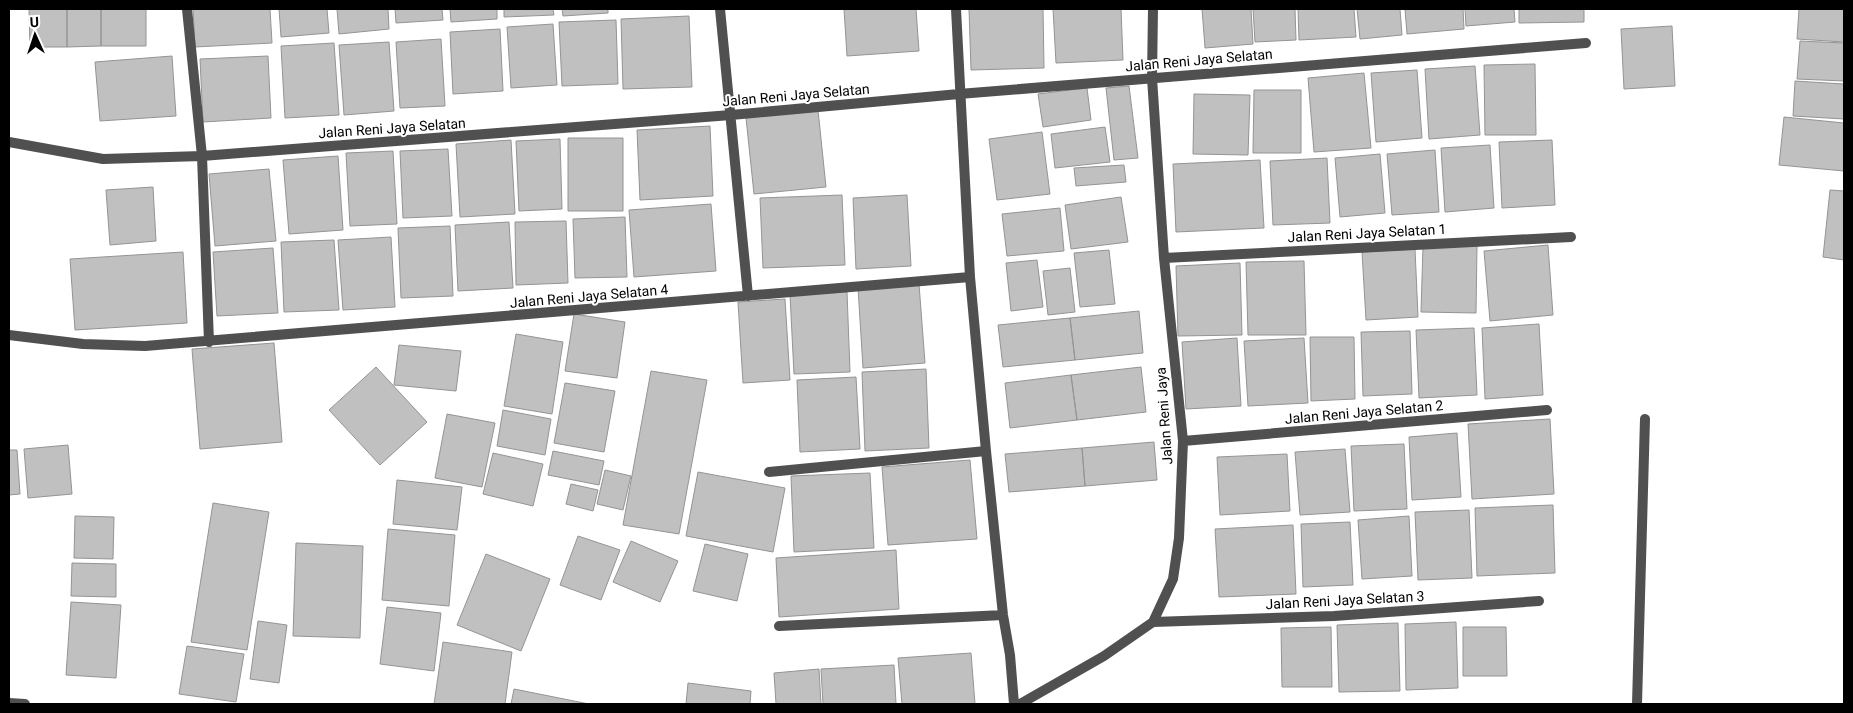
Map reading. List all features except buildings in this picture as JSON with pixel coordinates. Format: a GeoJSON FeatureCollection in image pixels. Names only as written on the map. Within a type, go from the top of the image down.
{"type":"FeatureCollection","features":[{"type":"Feature","properties":{"kind":"street"},"geometry":{"type":"LineString","coordinates":[[187,9],[202,156],[209,342]]}},
{"type":"Feature","properties":{"kind":"street"},"geometry":{"type":"LineString","coordinates":[[720,9],[748,296]]}},
{"type":"Feature","properties":{"kind":"street"},"geometry":{"type":"LineString","coordinates":[[956,9],[970,277],[986,451],[1014,704]]}},
{"type":"Feature","properties":{"kind":"street","name":"Jalan Reni Jaya"},"geometry":{"type":"LineString","coordinates":[[1020,704],[1104,656],[1153,622],[1174,579],[1179,538],[1183,441],[1164,258],[1152,78],[1153,9]]}},
{"type":"Feature","properties":{"kind":"street","name":"Jalan Reni Jaya Selatan"},"geometry":{"type":"LineString","coordinates":[[9,142],[103,159],[202,156],[731,115],[959,94],[1586,43]]}},
{"type":"Feature","properties":{"kind":"street","name":"Jalan Reni Jaya Selatan 1"},"geometry":{"type":"LineString","coordinates":[[1164,258],[1570,237]]}},
{"type":"Feature","properties":{"kind":"street","name":"Jalan Reni Jaya Selatan 4"},"geometry":{"type":"LineString","coordinates":[[9,335],[84,344],[145,346],[970,277]]}},
{"type":"Feature","properties":{"kind":"street","name":"Jalan Reni Jaya Selatan 2"},"geometry":{"type":"LineString","coordinates":[[1183,441],[1547,410]]}},
{"type":"Feature","properties":{"kind":"street"},"geometry":{"type":"LineString","coordinates":[[1637,704],[1644,419]]}},
{"type":"Feature","properties":{"kind":"street"},"geometry":{"type":"LineString","coordinates":[[769,472],[986,451]]}},
{"type":"Feature","properties":{"kind":"street","name":"Jalan Reni Jaya Selatan 3"},"geometry":{"type":"LineString","coordinates":[[1153,622],[1334,616],[1539,601]]}},
{"type":"Feature","properties":{"kind":"street"},"geometry":{"type":"LineString","coordinates":[[779,626],[1003,615]]}},
{"type":"Feature","properties":{"kind":"street"},"geometry":{"type":"LineString","coordinates":[[9,703],[25,704]]}}]}
